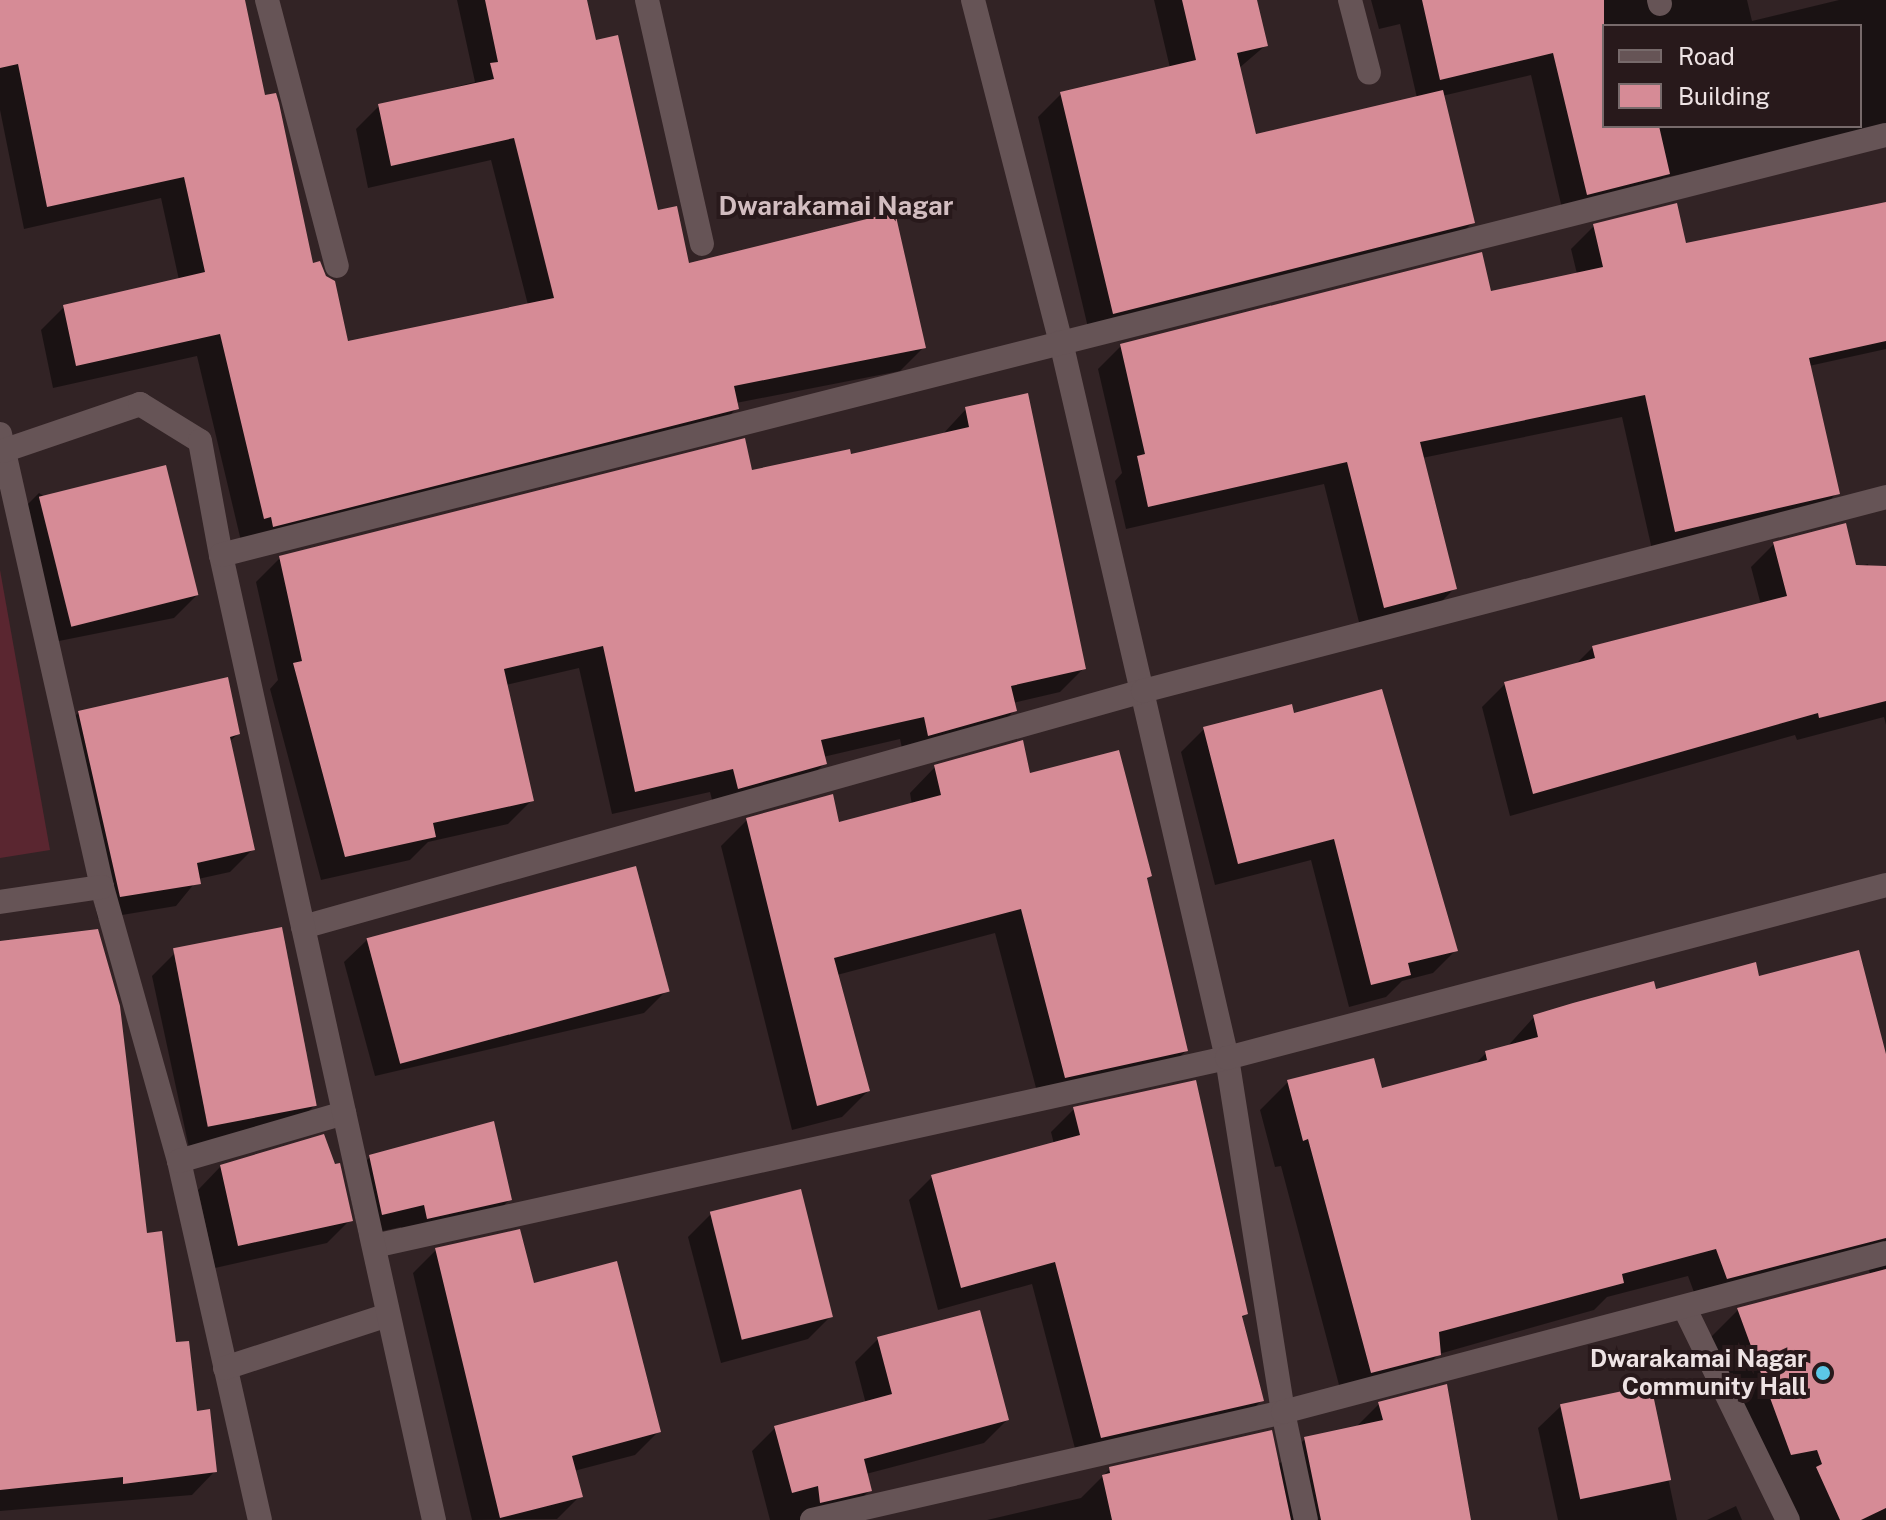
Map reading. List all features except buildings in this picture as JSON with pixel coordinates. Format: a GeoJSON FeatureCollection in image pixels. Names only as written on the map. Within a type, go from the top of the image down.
{"type":"FeatureCollection","features":[{"type":"Feature","properties":{"kind":"street"},"geometry":{"type":"LineString","coordinates":[[267,0],[337,266]]}},
{"type":"Feature","properties":{"kind":"street"},"geometry":{"type":"LineString","coordinates":[[647,0],[702,244]]}},
{"type":"Feature","properties":{"kind":"street"},"geometry":{"type":"LineString","coordinates":[[973,0],[1061,342],[1227,1058],[1283,1412],[1306,1520]]}},
{"type":"Feature","properties":{"kind":"street"},"geometry":{"type":"LineString","coordinates":[[1350,0],[1369,73]]}},
{"type":"Feature","properties":{"kind":"street"},"geometry":{"type":"LineString","coordinates":[[221,555],[1886,135]]}},
{"type":"Feature","properties":{"kind":"street"},"geometry":{"type":"LineString","coordinates":[[260,1520],[179,1161],[102,887],[2,442],[140,404],[200,441],[221,555],[434,1520]]}},
{"type":"Feature","properties":{"kind":"street"},"geometry":{"type":"LineString","coordinates":[[303,927],[1143,691],[1886,497]]}},
{"type":"Feature","properties":{"kind":"street"},"geometry":{"type":"LineString","coordinates":[[374,1246],[1227,1058],[1886,885]]}},
{"type":"Feature","properties":{"kind":"street"},"geometry":{"type":"LineString","coordinates":[[0,902],[102,887]]}},
{"type":"Feature","properties":{"kind":"street"},"geometry":{"type":"LineString","coordinates":[[179,1161],[344,1113]]}},
{"type":"Feature","properties":{"kind":"street"},"geometry":{"type":"LineString","coordinates":[[812,1520],[1283,1412],[1886,1253]]}},
{"type":"Feature","properties":{"kind":"street"},"geometry":{"type":"LineString","coordinates":[[1684,1307],[1788,1520]]}},
{"type":"Feature","properties":{"kind":"street"},"geometry":{"type":"LineString","coordinates":[[225,1368],[388,1315]]}},
{"type":"Feature","properties":{"kind":"shaded area"},"geometry":{"type":"Polygon","coordinates":[[[0,570],[50,850],[0,858],[0,570]]]}},
{"type":"Feature","properties":{"kind":"place","name":"Dwarakamai Nagar Community Hall"},"geometry":{"type":"Point","coordinates":[1823,1373]}},
{"type":"Feature","properties":{"kind":"district","name":"Dwarakamai Nagar"},"geometry":{"type":"Point","coordinates":[836,206]}}]}
